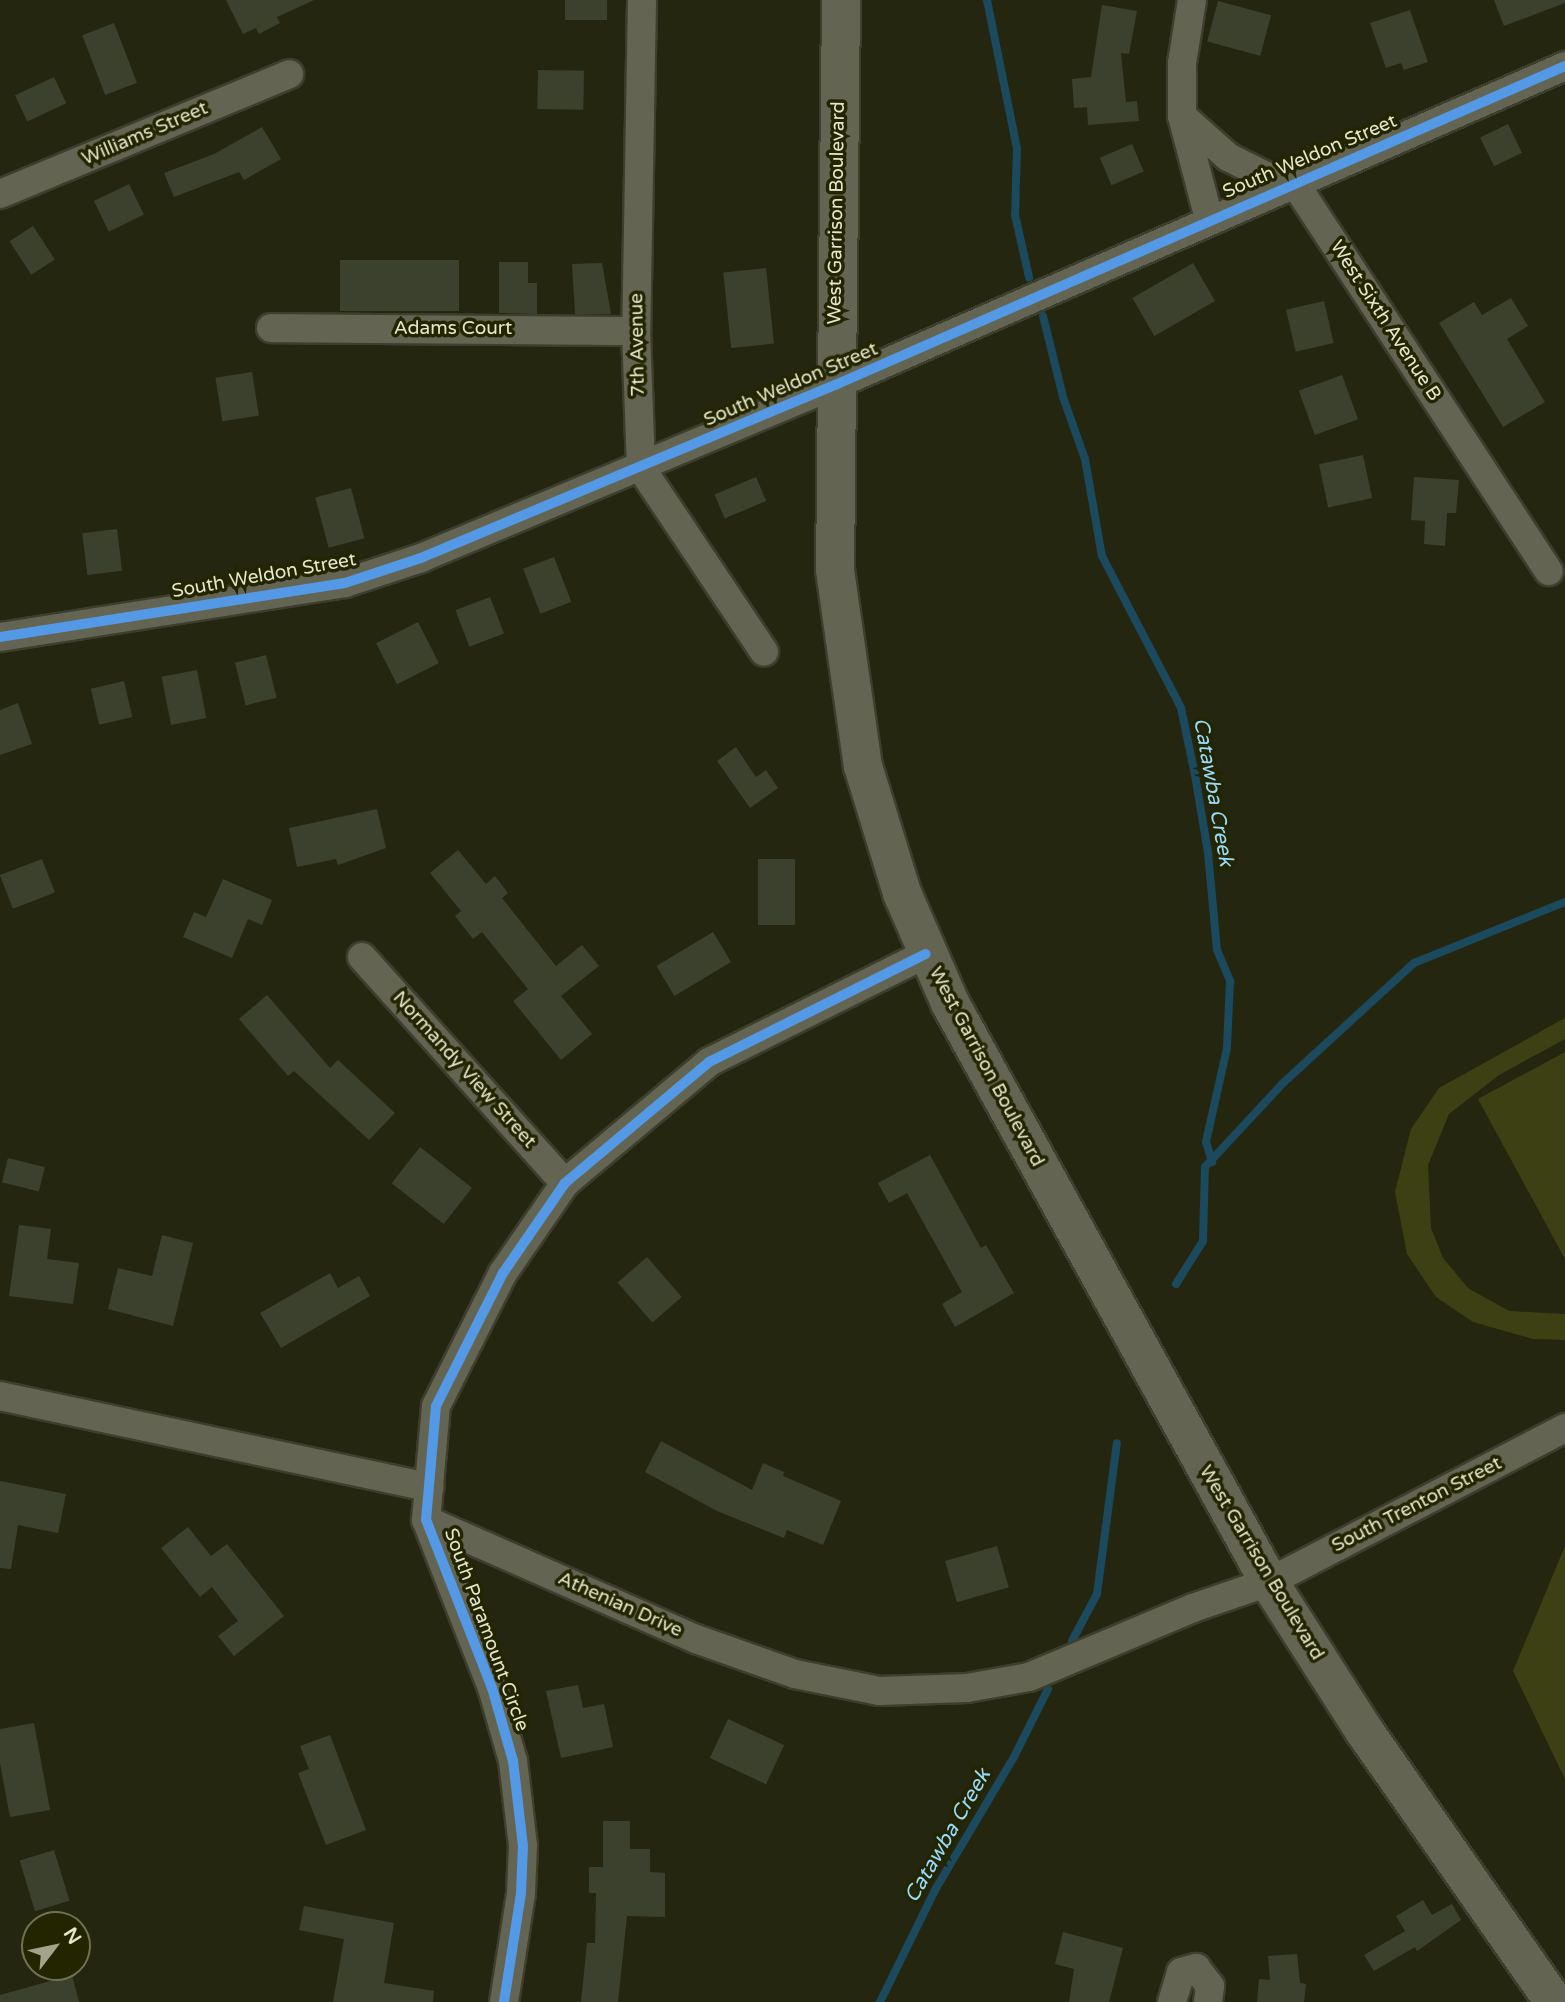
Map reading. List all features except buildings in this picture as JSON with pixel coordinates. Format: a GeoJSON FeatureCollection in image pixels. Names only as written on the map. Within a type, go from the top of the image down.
{"type":"FeatureCollection","features":[{"type":"Feature","properties":{"kind":"main road","name":"West Garrison Boulevard"},"geometry":{"type":"LineString","coordinates":[[841,0],[835,570],[848,687],[877,824],[926,954],[1269,1582],[1366,1732],[1554,2002]]}},
{"type":"Feature","properties":{"kind":"street","name":"7th Avenue"},"geometry":{"type":"LineString","coordinates":[[641,468],[636,331],[642,0]]}},
{"type":"Feature","properties":{"kind":"street"},"geometry":{"type":"LineString","coordinates":[[1192,0],[1182,63],[1182,116],[1209,219]]}},
{"type":"Feature","properties":{"kind":"street","name":"South Weldon Street"},"geometry":{"type":"LineString","coordinates":[[0,637],[345,583],[476,538],[835,385],[1294,182],[1562,73]]}},
{"type":"Feature","properties":{"kind":"street","name":"Williams Street"},"geometry":{"type":"LineString","coordinates":[[0,194],[289,74]]}},
{"type":"Feature","properties":{"kind":"street"},"geometry":{"type":"LineString","coordinates":[[1182,116],[1228,157],[1266,176],[1294,182]]}},
{"type":"Feature","properties":{"kind":"street","name":"West Sixth Avenue B"},"geometry":{"type":"LineString","coordinates":[[1294,182],[1549,571]]}},
{"type":"Feature","properties":{"kind":"street","name":"Adams Court"},"geometry":{"type":"LineString","coordinates":[[271,328],[636,331]]}},
{"type":"Feature","properties":{"kind":"street"},"geometry":{"type":"LineString","coordinates":[[641,468],[764,652]]}},
{"type":"Feature","properties":{"kind":"street"},"geometry":{"type":"LineString","coordinates":[[426,1520],[436,1406],[503,1273],[565,1183],[709,1062],[926,954]]}},
{"type":"Feature","properties":{"kind":"street","name":"Normandy View Street"},"geometry":{"type":"LineString","coordinates":[[362,957],[565,1183]]}},
{"type":"Feature","properties":{"kind":"street"},"geometry":{"type":"LineString","coordinates":[[0,1396],[429,1487]]}},
{"type":"Feature","properties":{"kind":"street","name":"South Trenton Street"},"geometry":{"type":"LineString","coordinates":[[1269,1582],[1565,1428]]}},
{"type":"Feature","properties":{"kind":"street","name":"Athenian Drive"},"geometry":{"type":"LineString","coordinates":[[426,1520],[696,1639],[795,1674],[879,1691],[967,1688],[1028,1677],[1192,1608],[1269,1582]]}},
{"type":"Feature","properties":{"kind":"street","name":"South Paramount Circle"},"geometry":{"type":"LineString","coordinates":[[426,1520],[492,1689],[513,1761],[523,1846],[504,2002]]}},
{"type":"Feature","properties":{"kind":"street"},"geometry":{"type":"LineString","coordinates":[[1172,2002],[1181,1972],[1196,1968],[1210,1986],[1208,2002]]}},
{"type":"Feature","properties":{"kind":"green space"},"geometry":{"type":"Polygon","coordinates":[[[1565,1018],[1565,1039],[1499,1075],[1449,1114],[1428,1165],[1431,1228],[1443,1258],[1468,1288],[1509,1311],[1565,1314],[1565,1340],[1533,1339],[1473,1322],[1436,1297],[1407,1254],[1395,1192],[1411,1129],[1439,1088],[1565,1018]]]}},
{"type":"Feature","properties":{"kind":"green space"},"geometry":{"type":"Polygon","coordinates":[[[1565,1052],[1565,1259],[1478,1099],[1565,1052]]]}},
{"type":"Feature","properties":{"kind":"green space"},"geometry":{"type":"Polygon","coordinates":[[[1565,1546],[1565,1779],[1513,1671],[1565,1546]]]}},
{"type":"Feature","properties":{"kind":"waterway","name":"Catawba Creek"},"geometry":{"type":"LineString","coordinates":[[987,0],[1017,149],[1015,215],[1029,277]]}},
{"type":"Feature","properties":{"kind":"waterway","name":"Catawba Creek"},"geometry":{"type":"LineString","coordinates":[[1043,316],[1063,397],[1085,459],[1102,556],[1181,708],[1195,775],[1208,853],[1217,950],[1230,981],[1227,1048],[1206,1142],[1212,1162]]}},
{"type":"Feature","properties":{"kind":"waterway"},"geometry":{"type":"LineString","coordinates":[[1176,1284],[1203,1241],[1205,1167],[1283,1083],[1414,963],[1565,902]]}},
{"type":"Feature","properties":{"kind":"waterway","name":"Catawba Creek"},"geometry":{"type":"LineString","coordinates":[[1072,1641],[1097,1594],[1117,1443]]}},
{"type":"Feature","properties":{"kind":"waterway","name":"Catawba Creek"},"geometry":{"type":"LineString","coordinates":[[880,2002],[935,1890],[1014,1757],[1048,1689]]}},
{"type":"Feature","properties":{"kind":"cycle path"},"geometry":{"type":"LineString","coordinates":[[0,637],[345,583],[421,558],[835,385],[1565,66]]}},
{"type":"Feature","properties":{"kind":"cycle path"},"geometry":{"type":"LineString","coordinates":[[504,2002],[521,1893],[523,1846],[513,1761],[492,1688],[426,1520],[436,1406],[503,1273],[565,1183],[709,1062],[926,954]]}}]}
